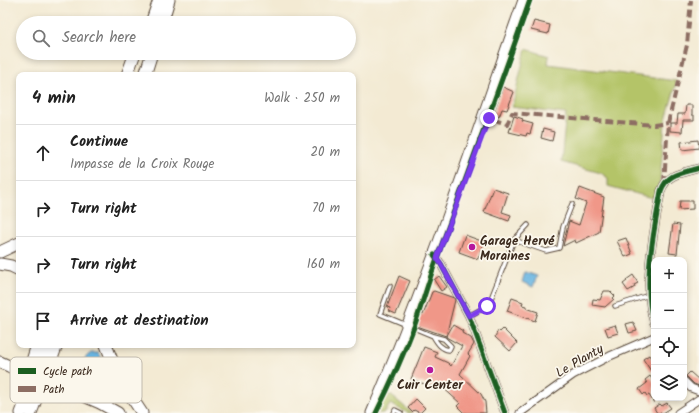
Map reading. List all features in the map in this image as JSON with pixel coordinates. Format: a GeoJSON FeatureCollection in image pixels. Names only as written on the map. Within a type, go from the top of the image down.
{"type":"FeatureCollection","features":[{"type":"Feature","properties":{"kind":"highway"},"geometry":{"type":"LineString","coordinates":[[164,16],[169,0]]}},
{"type":"Feature","properties":{"kind":"highway"},"geometry":{"type":"LineString","coordinates":[[150,16],[157,5]]}},
{"type":"Feature","properties":{"kind":"highway"},"geometry":{"type":"LineString","coordinates":[[154,16],[157,5]]}},
{"type":"Feature","properties":{"kind":"highway"},"geometry":{"type":"LineString","coordinates":[[128,72],[132,60]]}},
{"type":"Feature","properties":{"kind":"highway"},"geometry":{"type":"LineString","coordinates":[[136,72],[140,60]]}},
{"type":"Feature","properties":{"kind":"highway"},"geometry":{"type":"LineString","coordinates":[[146,72],[150,60]]}},
{"type":"Feature","properties":{"kind":"highway"},"geometry":{"type":"LineString","coordinates":[[0,252],[16,244]]}},
{"type":"Feature","properties":{"kind":"highway"},"geometry":{"type":"LineString","coordinates":[[0,264],[16,269]]}},
{"type":"Feature","properties":{"kind":"highway"},"geometry":{"type":"LineString","coordinates":[[0,363],[10,366]]}},
{"type":"Feature","properties":{"kind":"highway"},"geometry":{"type":"LineString","coordinates":[[14,413],[18,403]]}},
{"type":"Feature","properties":{"kind":"highway"},"geometry":{"type":"LineString","coordinates":[[21,413],[25,403]]}},
{"type":"Feature","properties":{"kind":"highway"},"geometry":{"type":"LineString","coordinates":[[31,413],[35,403]]}},
{"type":"Feature","properties":{"kind":"highway"},"geometry":{"type":"LineString","coordinates":[[100,403],[118,413]]}},
{"type":"Feature","properties":{"kind":"highway"},"geometry":{"type":"LineString","coordinates":[[135,403],[142,413]]}},
{"type":"Feature","properties":{"kind":"main road"},"geometry":{"type":"LineString","coordinates":[[371,413],[389,370],[433,253],[523,0]]}},
{"type":"Feature","properties":{"kind":"street"},"geometry":{"type":"LineString","coordinates":[[651,313],[649,295],[650,265],[661,191],[664,183],[669,178],[699,168]]}},
{"type":"Feature","properties":{"kind":"street"},"geometry":{"type":"LineString","coordinates":[[433,253],[441,264],[469,316],[505,413]]}},
{"type":"Feature","properties":{"kind":"street","name":"Le Planty"},"geometry":{"type":"LineString","coordinates":[[520,413],[573,375],[651,338]]}},
{"type":"Feature","properties":{"kind":"street"},"geometry":{"type":"LineString","coordinates":[[687,384],[691,388],[699,390]]}},
{"type":"Feature","properties":{"kind":"street"},"geometry":{"type":"LineString","coordinates":[[678,413],[699,398]]}},
{"type":"Feature","properties":{"kind":"lane"},"geometry":{"type":"LineString","coordinates":[[514,240],[546,251],[559,248],[563,227],[572,204]]}},
{"type":"Feature","properties":{"kind":"lane"},"geometry":{"type":"LineString","coordinates":[[469,316],[487,306],[514,240],[528,225]]}},
{"type":"Feature","properties":{"kind":"lane"},"geometry":{"type":"LineString","coordinates":[[390,286],[380,314],[433,336],[439,337],[451,346],[449,350],[445,350],[437,343],[433,336]]}},
{"type":"Feature","properties":{"kind":"lane"},"geometry":{"type":"LineString","coordinates":[[615,306],[649,295]]}},
{"type":"Feature","properties":{"kind":"lane"},"geometry":{"type":"LineString","coordinates":[[394,413],[395,410],[400,413]]}},
{"type":"Feature","properties":{"kind":"green space"},"geometry":{"type":"Polygon","coordinates":[[[526,49],[549,56],[548,64],[677,81],[665,123],[660,180],[656,199],[608,186],[608,178],[601,173],[561,162],[566,114],[512,107],[526,49]]]}},
{"type":"Feature","properties":{"kind":"green space"},"geometry":{"type":"Polygon","coordinates":[[[387,392],[412,413],[408,413],[390,404],[385,413],[376,413],[387,392]]]}},
{"type":"Feature","properties":{"kind":"water"},"geometry":{"type":"Polygon","coordinates":[[[525,272],[537,276],[533,287],[522,282],[525,272]]]}},
{"type":"Feature","properties":{"kind":"water"},"geometry":{"type":"Polygon","coordinates":[[[91,353],[98,353],[100,357],[87,357],[91,353]]]}},
{"type":"Feature","properties":{"kind":"building"},"geometry":{"type":"Polygon","coordinates":[[[534,21],[550,25],[548,34],[531,30],[534,21]]]}},
{"type":"Feature","properties":{"kind":"building"},"geometry":{"type":"Polygon","coordinates":[[[503,87],[514,92],[507,110],[502,109],[499,117],[493,115],[503,87]]]}},
{"type":"Feature","properties":{"kind":"building"},"geometry":{"type":"Polygon","coordinates":[[[686,105],[692,105],[692,115],[694,115],[694,120],[683,120],[682,132],[670,131],[670,123],[677,123],[678,114],[685,114],[686,105]]]}},
{"type":"Feature","properties":{"kind":"building"},"geometry":{"type":"Polygon","coordinates":[[[514,116],[523,119],[522,121],[533,124],[530,134],[527,133],[526,136],[509,132],[514,116]]]}},
{"type":"Feature","properties":{"kind":"building"},"geometry":{"type":"Polygon","coordinates":[[[543,129],[554,132],[552,141],[541,138],[543,129]]]}},
{"type":"Feature","properties":{"kind":"building"},"geometry":{"type":"Polygon","coordinates":[[[698,140],[699,148],[682,150],[681,142],[698,140]]]}},
{"type":"Feature","properties":{"kind":"building"},"geometry":{"type":"Polygon","coordinates":[[[493,188],[508,193],[502,212],[511,215],[509,221],[484,212],[493,188]]]}},
{"type":"Feature","properties":{"kind":"building"},"geometry":{"type":"Polygon","coordinates":[[[580,188],[604,197],[599,232],[576,243],[575,240],[563,246],[569,221],[579,225],[586,203],[576,199],[580,188]]]}},
{"type":"Feature","properties":{"kind":"building"},"geometry":{"type":"Polygon","coordinates":[[[680,201],[693,201],[693,209],[679,210],[680,201]]]}},
{"type":"Feature","properties":{"kind":"building"},"geometry":{"type":"Polygon","coordinates":[[[673,224],[680,225],[677,254],[669,253],[673,224]]]}},
{"type":"Feature","properties":{"kind":"building","name":"Garage Hervé Moraines"},"geometry":{"type":"Polygon","coordinates":[[[465,235],[484,242],[478,259],[459,252],[465,235]]]}},
{"type":"Feature","properties":{"kind":"building"},"geometry":{"type":"Polygon","coordinates":[[[626,238],[632,254],[625,257],[617,241],[626,238]]]}},
{"type":"Feature","properties":{"kind":"building"},"geometry":{"type":"Polygon","coordinates":[[[633,275],[638,283],[634,285],[635,287],[628,291],[623,284],[633,275]]]}},
{"type":"Feature","properties":{"kind":"building"},"geometry":{"type":"Polygon","coordinates":[[[399,276],[410,281],[396,314],[389,311],[390,308],[387,307],[399,276]]]}},
{"type":"Feature","properties":{"kind":"building"},"geometry":{"type":"Polygon","coordinates":[[[439,276],[447,287],[441,291],[434,280],[439,276]]]}},
{"type":"Feature","properties":{"kind":"building"},"geometry":{"type":"Polygon","coordinates":[[[434,291],[454,298],[455,300],[446,336],[417,326],[421,314],[423,315],[432,292],[434,291]]]}},
{"type":"Feature","properties":{"kind":"building"},"geometry":{"type":"Polygon","coordinates":[[[604,291],[610,291],[615,296],[613,298],[614,299],[605,307],[592,305],[593,299],[600,300],[604,291]]]}},
{"type":"Feature","properties":{"kind":"building"},"geometry":{"type":"Polygon","coordinates":[[[512,298],[523,302],[522,305],[526,306],[526,308],[538,312],[535,321],[507,311],[512,298]]]}},
{"type":"Feature","properties":{"kind":"building"},"geometry":{"type":"Polygon","coordinates":[[[633,322],[637,331],[629,333],[626,324],[633,322]]]}},
{"type":"Feature","properties":{"kind":"building"},"geometry":{"type":"Polygon","coordinates":[[[453,325],[463,331],[462,333],[471,338],[474,344],[468,354],[470,356],[460,374],[481,394],[485,402],[486,413],[464,413],[457,406],[460,403],[441,386],[435,388],[411,379],[424,347],[437,352],[435,357],[451,366],[462,346],[446,337],[453,325]]]}},
{"type":"Feature","properties":{"kind":"building"},"geometry":{"type":"Polygon","coordinates":[[[615,325],[618,333],[608,336],[605,328],[615,325]]]}},
{"type":"Feature","properties":{"kind":"building"},"geometry":{"type":"Polygon","coordinates":[[[503,329],[517,343],[510,351],[495,337],[498,330],[500,332],[503,329]]]}},
{"type":"Feature","properties":{"kind":"building"},"geometry":{"type":"Polygon","coordinates":[[[649,355],[651,358],[651,371],[643,359],[649,355]]]}},
{"type":"Feature","properties":{"kind":"building"},"geometry":{"type":"Polygon","coordinates":[[[690,372],[699,380],[699,386],[694,384],[687,377],[690,372]]]}},
{"type":"Feature","properties":{"kind":"building"},"geometry":{"type":"Polygon","coordinates":[[[650,376],[651,378],[651,398],[645,393],[643,395],[639,389],[647,383],[645,380],[650,376]]]}},
{"type":"Feature","properties":{"kind":"building"},"geometry":{"type":"Polygon","coordinates":[[[416,399],[425,408],[420,413],[414,410],[412,412],[408,408],[416,399]]]}},
{"type":"Feature","properties":{"kind":"building"},"geometry":{"type":"Polygon","coordinates":[[[667,403],[671,408],[663,413],[657,413],[654,408],[660,404],[662,406],[667,403]]]}},
{"type":"Feature","properties":{"kind":"marked path"},"geometry":{"type":"LineString","coordinates":[[664,183],[668,123],[687,45],[691,0]]}},
{"type":"Feature","properties":{"kind":"marked path"},"geometry":{"type":"LineString","coordinates":[[482,116],[507,124],[512,113],[654,125],[668,123]]}},
{"type":"Feature","properties":{"kind":"cycle path"},"geometry":{"type":"LineString","coordinates":[[376,413],[414,327],[437,258],[530,0]]}},
{"type":"Feature","properties":{"kind":"cycle path"},"geometry":{"type":"LineString","coordinates":[[651,308],[649,291],[650,257],[661,191],[671,177],[699,168]]}},
{"type":"Feature","properties":{"kind":"cycle path"},"geometry":{"type":"LineString","coordinates":[[434,255],[441,264],[469,316],[505,413]]}},
{"type":"Feature","properties":{"kind":"place","name":"Garage Hervé Moraines"},"geometry":{"type":"Point","coordinates":[472,247]}},
{"type":"Feature","properties":{"kind":"place","name":"Cuir Center"},"geometry":{"type":"Point","coordinates":[430,370]}},
{"type":"Feature","properties":{"kind":"route"},"geometry":{"type":"LineString","coordinates":[[487,306],[469,316],[437,258],[489,118]]}}]}
